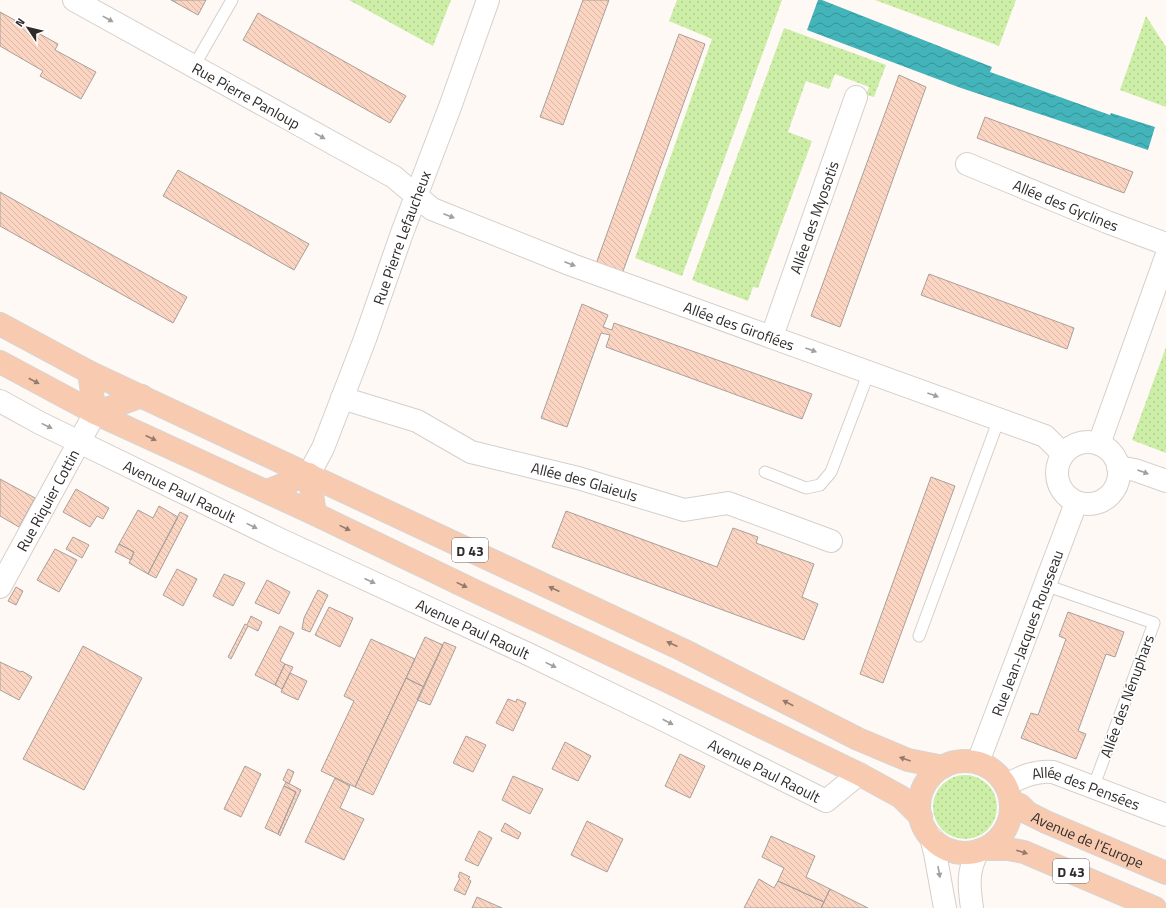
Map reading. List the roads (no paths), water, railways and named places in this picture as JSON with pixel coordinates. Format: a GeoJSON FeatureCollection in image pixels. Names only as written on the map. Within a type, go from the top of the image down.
{"type":"FeatureCollection","features":[{"type":"Feature","properties":{"kind":"main road","name":"D 43"},"geometry":{"type":"LineString","coordinates":[[0,324],[89,372],[310,474],[683,650],[858,739],[908,760],[943,767]]}},
{"type":"Feature","properties":{"kind":"main road","name":"D 43"},"geometry":{"type":"LineString","coordinates":[[0,362],[95,413],[315,514],[665,680],[858,774],[901,797],[921,817]]}},
{"type":"Feature","properties":{"kind":"main road"},"geometry":{"type":"LineString","coordinates":[[89,372],[95,413],[142,396]]}},
{"type":"Feature","properties":{"kind":"main road"},"geometry":{"type":"LineString","coordinates":[[266,491],[310,474],[315,514]]}},
{"type":"Feature","properties":{"kind":"main road"},"geometry":{"type":"LineString","coordinates":[[960,761],[978,762],[992,770],[1000,777],[1009,794],[1010,815],[1007,826],[993,843],[980,850],[968,852],[952,850],[939,844],[924,828],[919,805],[921,794],[926,783],[943,767],[960,761]]}},
{"type":"Feature","properties":{"kind":"main road","name":"Avenue de l'Europe"},"geometry":{"type":"LineString","coordinates":[[1009,794],[1028,813],[1166,873]]}},
{"type":"Feature","properties":{"kind":"main road","name":"D 43"},"geometry":{"type":"LineString","coordinates":[[980,850],[1008,849],[1024,852],[1155,908]]}},
{"type":"Feature","properties":{"kind":"street","name":"Rue Pierre Panloup"},"geometry":{"type":"LineString","coordinates":[[74,0],[394,177],[416,196]]}},
{"type":"Feature","properties":{"kind":"street","name":"Rue Pierre Lefaucheux"},"geometry":{"type":"LineString","coordinates":[[310,474],[323,448],[365,339],[488,0]]}},
{"type":"Feature","properties":{"kind":"street","name":"Allée des Myosotis"},"geometry":{"type":"LineString","coordinates":[[772,336],[856,97]]}},
{"type":"Feature","properties":{"kind":"street","name":"Allée des Gyclines"},"geometry":{"type":"LineString","coordinates":[[967,164],[1107,222],[1166,244]]}},
{"type":"Feature","properties":{"kind":"street","name":"Allée des Giroflées"},"geometry":{"type":"LineString","coordinates":[[416,196],[432,209],[572,265],[772,336],[1045,436],[1063,454]]}},
{"type":"Feature","properties":{"kind":"street"},"geometry":{"type":"LineString","coordinates":[[1099,444],[1166,257]]}},
{"type":"Feature","properties":{"kind":"street","name":"Allée des Glaieuls"},"geometry":{"type":"LineString","coordinates":[[342,398],[418,421],[472,452],[578,478],[684,510],[728,503],[831,541]]}},
{"type":"Feature","properties":{"kind":"street"},"geometry":{"type":"LineString","coordinates":[[0,401],[78,442]]}},
{"type":"Feature","properties":{"kind":"street","name":"Rue Riquier Cottin"},"geometry":{"type":"LineString","coordinates":[[0,587],[95,413]]}},
{"type":"Feature","properties":{"kind":"street"},"geometry":{"type":"LineString","coordinates":[[1084,441],[1099,444],[1104,446],[1112,453],[1118,462],[1118,482],[1113,492],[1106,499],[1097,503],[1086,505],[1076,503],[1067,497],[1060,489],[1056,479],[1056,469],[1059,459],[1066,450],[1074,444],[1084,441]]}},
{"type":"Feature","properties":{"kind":"street","name":"Avenue Paul Raoult"},"geometry":{"type":"LineString","coordinates":[[78,442],[303,550],[534,657],[826,801],[858,774]]}},
{"type":"Feature","properties":{"kind":"street"},"geometry":{"type":"LineString","coordinates":[[1118,467],[1135,470],[1166,481]]}},
{"type":"Feature","properties":{"kind":"street","name":"Rue Jean-Jacques Rousseau"},"geometry":{"type":"LineString","coordinates":[[978,762],[1076,503]]}},
{"type":"Feature","properties":{"kind":"street","name":"Allée des Pensées"},"geometry":{"type":"LineString","coordinates":[[1009,794],[1020,778],[1045,771],[1053,772],[1166,815]]}},
{"type":"Feature","properties":{"kind":"street"},"geometry":{"type":"LineString","coordinates":[[931,837],[945,908]]}},
{"type":"Feature","properties":{"kind":"street"},"geometry":{"type":"LineString","coordinates":[[972,908],[969,878],[974,857],[980,850]]}},
{"type":"Feature","properties":{"kind":"lane"},"geometry":{"type":"LineString","coordinates":[[194,66],[232,0]]}},
{"type":"Feature","properties":{"kind":"lane"},"geometry":{"type":"LineString","coordinates":[[765,472],[806,488],[820,486],[831,472],[869,372]]}},
{"type":"Feature","properties":{"kind":"lane"},"geometry":{"type":"LineString","coordinates":[[919,636],[999,419]]}},
{"type":"Feature","properties":{"kind":"lane","name":"Allée des Nénuphars"},"geometry":{"type":"LineString","coordinates":[[1045,585],[1154,623],[1093,788]]}},
{"type":"Feature","properties":{"kind":"water"},"geometry":{"type":"Polygon","coordinates":[[[818,0],[822,0],[992,67],[990,72],[1110,115],[1111,113],[1155,127],[1148,150],[961,88],[807,30],[818,0]]]}}]}
